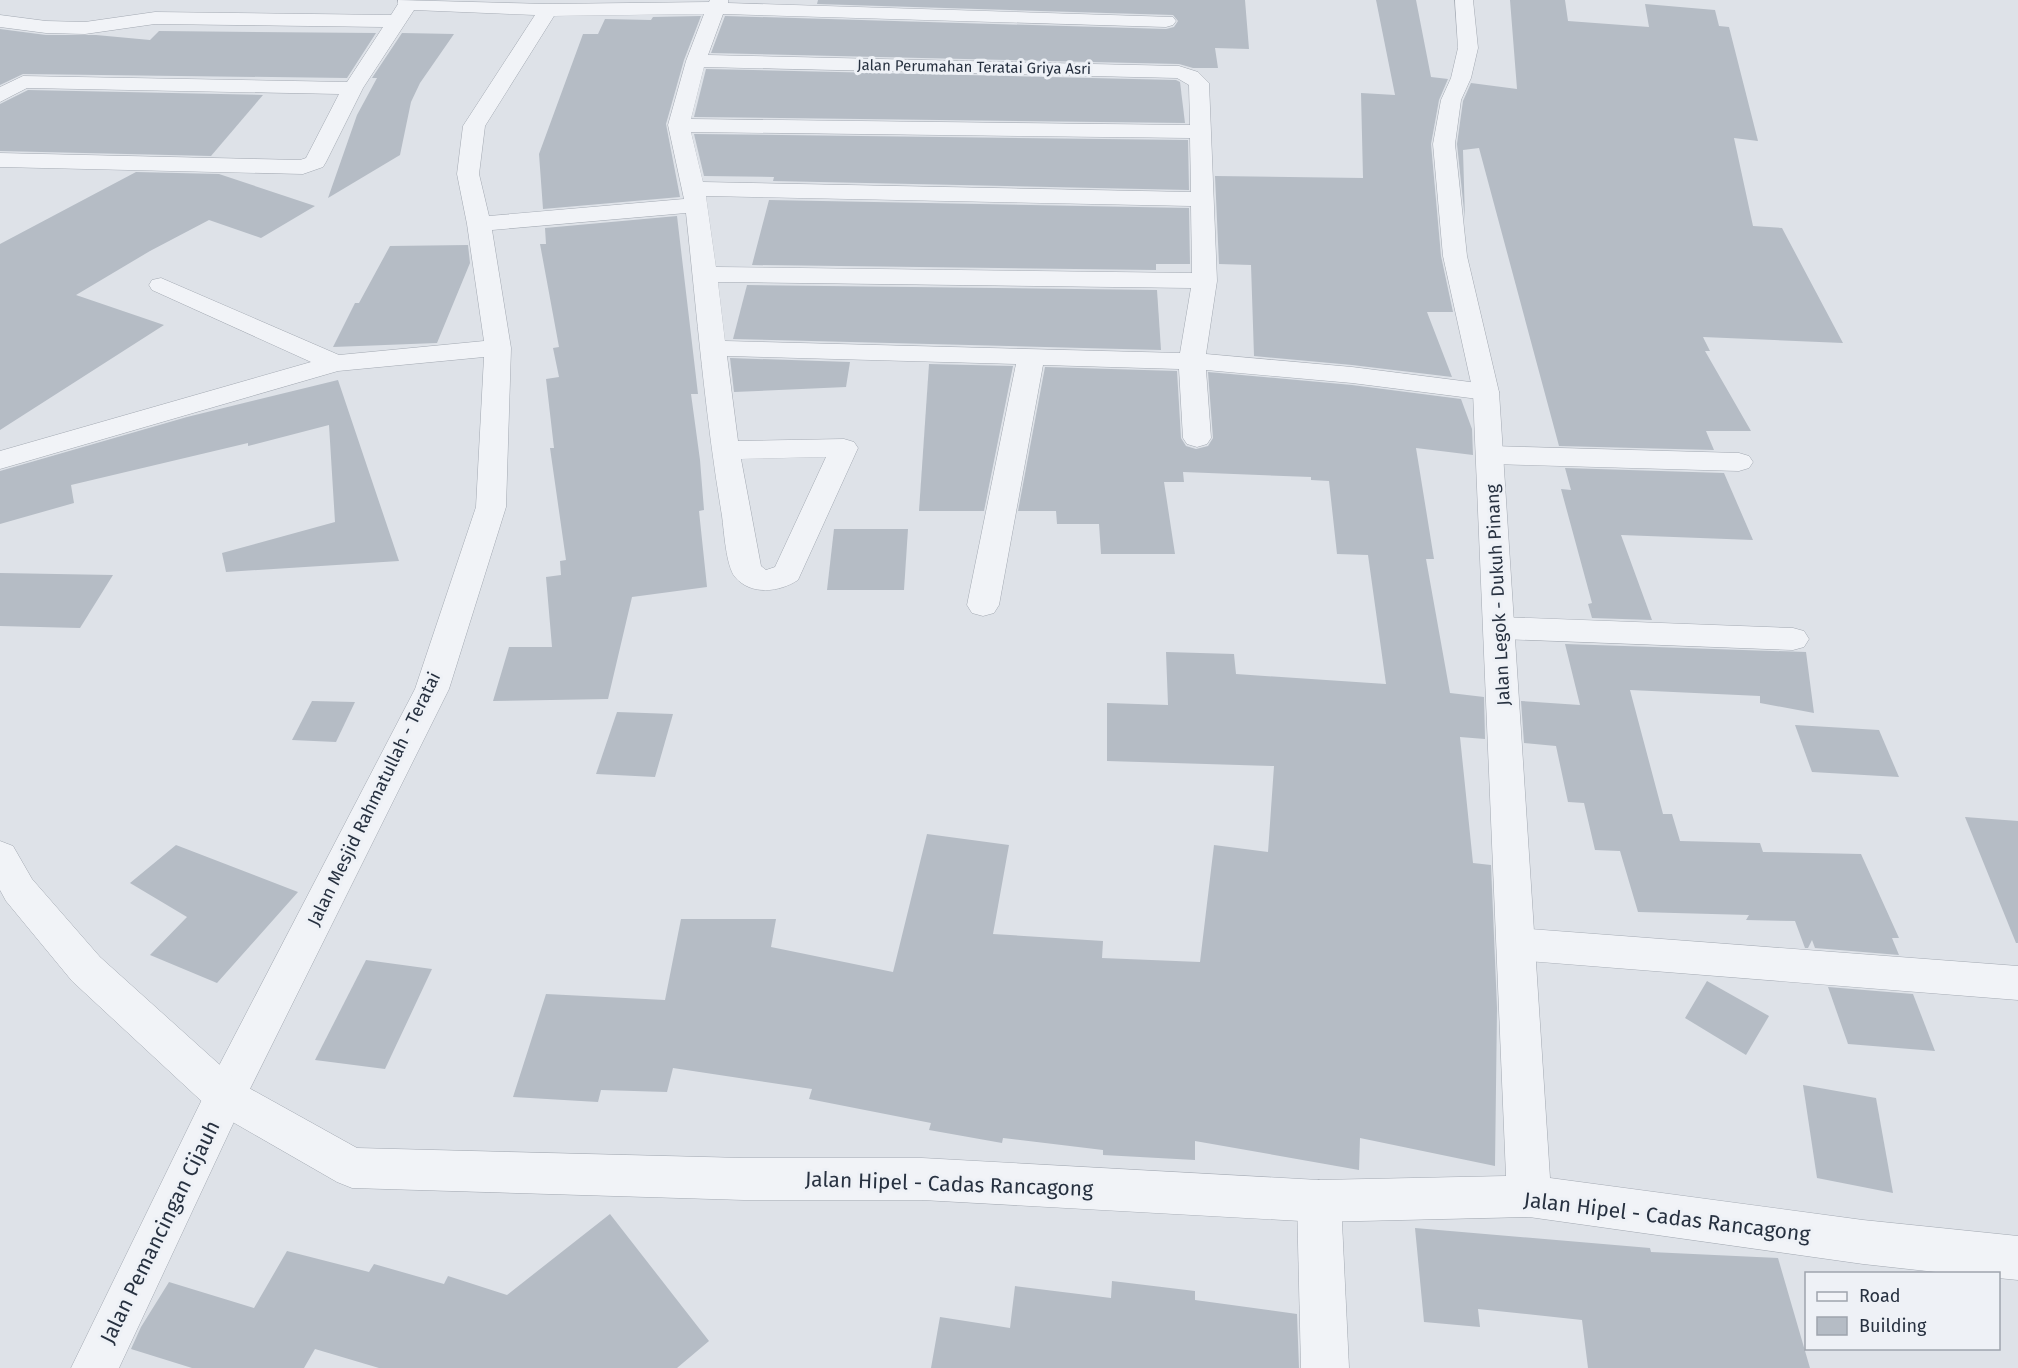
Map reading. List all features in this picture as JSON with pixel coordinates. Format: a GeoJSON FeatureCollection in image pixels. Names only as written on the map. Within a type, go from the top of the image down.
{"type":"FeatureCollection","features":[{"type":"Feature","properties":{"kind":"street"},"geometry":{"type":"LineString","coordinates":[[1091,0],[1091,21]]}},
{"type":"Feature","properties":{"kind":"street","name":"Jalan Legok - Dukuh Pinang"},"geometry":{"type":"LineString","coordinates":[[1464,0],[1468,48],[1461,78],[1451,100],[1444,144],[1455,256],[1486,392],[1529,1197]]}},
{"type":"Feature","properties":{"kind":"street"},"geometry":{"type":"LineString","coordinates":[[0,21],[46,27],[85,28],[155,18],[491,3],[548,10],[642,4],[1000,9],[1091,21],[1166,21]]}},
{"type":"Feature","properties":{"kind":"street"},"geometry":{"type":"LineString","coordinates":[[718,4],[696,61],[679,125],[696,197],[725,450],[746,570],[759,580],[779,579],[787,573],[843,448],[725,450]]}},
{"type":"Feature","properties":{"kind":"street"},"geometry":{"type":"LineString","coordinates":[[0,160],[303,167],[315,162],[353,88],[405,8]]}},
{"type":"Feature","properties":{"kind":"street","name":"Jalan Mesjid Rahmatullah - Teratai"},"geometry":{"type":"LineString","coordinates":[[225,1096],[432,689],[491,507],[498,348],[479,224],[468,174],[474,126],[548,10]]}},
{"type":"Feature","properties":{"kind":"street","name":"Jalan Perumahan Teratai Griya Asri"},"geometry":{"type":"LineString","coordinates":[[696,61],[1179,72],[1191,76],[1199,83],[1204,199],[1205,281],[1192,361],[1197,438]]}},
{"type":"Feature","properties":{"kind":"street"},"geometry":{"type":"LineString","coordinates":[[0,96],[23,82],[353,88]]}},
{"type":"Feature","properties":{"kind":"street"},"geometry":{"type":"LineString","coordinates":[[679,125],[1202,132]]}},
{"type":"Feature","properties":{"kind":"street"},"geometry":{"type":"LineString","coordinates":[[479,224],[696,197],[1204,199]]}},
{"type":"Feature","properties":{"kind":"street"},"geometry":{"type":"LineString","coordinates":[[704,274],[1205,281]]}},
{"type":"Feature","properties":{"kind":"street"},"geometry":{"type":"LineString","coordinates":[[161,285],[336,363]]}},
{"type":"Feature","properties":{"kind":"street"},"geometry":{"type":"LineString","coordinates":[[0,460],[336,363],[498,348]]}},
{"type":"Feature","properties":{"kind":"street"},"geometry":{"type":"LineString","coordinates":[[713,348],[1192,361],[1352,375],[1486,392]]}},
{"type":"Feature","properties":{"kind":"street"},"geometry":{"type":"LineString","coordinates":[[982,605],[1031,356]]}},
{"type":"Feature","properties":{"kind":"street"},"geometry":{"type":"LineString","coordinates":[[1491,455],[1739,462]]}},
{"type":"Feature","properties":{"kind":"street"},"geometry":{"type":"LineString","coordinates":[[1500,628],[1793,639]]}},
{"type":"Feature","properties":{"kind":"street","name":"Jalan Hipel - Cadas Rancagong"},"geometry":{"type":"LineString","coordinates":[[0,856],[19,890],[86,969],[225,1096],[352,1168],[744,1179],[922,1179],[1319,1201],[1529,1197],[1863,1242],[2018,1258]]}},
{"type":"Feature","properties":{"kind":"street"},"geometry":{"type":"LineString","coordinates":[[1516,944],[2018,983]]}},
{"type":"Feature","properties":{"kind":"street","name":"Jalan Pemancingan Cijauh"},"geometry":{"type":"LineString","coordinates":[[95,1368],[225,1096]]}},
{"type":"Feature","properties":{"kind":"street"},"geometry":{"type":"LineString","coordinates":[[1319,1201],[1324,1368]]}},
{"type":"Feature","properties":{"kind":"building"},"geometry":{"type":"Polygon","coordinates":[[[818,0],[1245,0],[1249,49],[1215,48],[1218,68],[1193,68],[1179,64],[711,53],[725,16],[1166,29],[1174,27],[1178,21],[1173,15],[817,4],[818,0]]]}},
{"type":"Feature","properties":{"kind":"building"},"geometry":{"type":"Polygon","coordinates":[[[1376,0],[1416,0],[1431,77],[1448,79],[1439,100],[1431,144],[1441,256],[1453,312],[1427,312],[1452,377],[1254,356],[1251,265],[1219,264],[1215,176],[1363,178],[1361,93],[1395,95],[1376,0]]]}},
{"type":"Feature","properties":{"kind":"building"},"geometry":{"type":"Polygon","coordinates":[[[1510,0],[1565,0],[1568,21],[1649,27],[1645,4],[1715,10],[1719,26],[1729,27],[1758,141],[1734,138],[1753,226],[1782,228],[1843,343],[1703,337],[1710,351],[1705,351],[1751,431],[1706,431],[1714,450],[1559,446],[1479,148],[1463,150],[1465,220],[1457,144],[1463,101],[1471,83],[1517,89],[1510,0]]]}},
{"type":"Feature","properties":{"kind":"building"},"geometry":{"type":"Polygon","coordinates":[[[701,16],[684,60],[666,124],[680,197],[543,209],[539,154],[583,34],[598,34],[605,19],[651,20],[653,17],[701,16]]]}},
{"type":"Feature","properties":{"kind":"building"},"geometry":{"type":"Polygon","coordinates":[[[0,29],[46,35],[96,35],[150,40],[159,31],[376,33],[347,78],[23,74],[0,85],[0,29]]]}},
{"type":"Feature","properties":{"kind":"building"},"geometry":{"type":"Polygon","coordinates":[[[402,33],[454,34],[420,83],[411,102],[400,155],[328,198],[357,115],[377,78],[372,78],[402,33]]]}},
{"type":"Feature","properties":{"kind":"building"},"geometry":{"type":"Polygon","coordinates":[[[706,69],[1176,80],[1180,82],[1185,123],[694,117],[706,69]]]}},
{"type":"Feature","properties":{"kind":"building"},"geometry":{"type":"Polygon","coordinates":[[[28,90],[263,95],[211,156],[0,151],[0,104],[28,90]]]}},
{"type":"Feature","properties":{"kind":"building"},"geometry":{"type":"Polygon","coordinates":[[[694,134],[1188,140],[1189,190],[773,181],[774,177],[704,176],[694,134]]]}},
{"type":"Feature","properties":{"kind":"building"},"geometry":{"type":"Polygon","coordinates":[[[136,172],[219,174],[315,206],[261,238],[209,220],[150,251],[76,295],[164,325],[0,430],[0,244],[136,172]]]}},
{"type":"Feature","properties":{"kind":"building"},"geometry":{"type":"Polygon","coordinates":[[[769,200],[1189,208],[1190,264],[1156,264],[1156,270],[752,265],[769,200]]]}},
{"type":"Feature","properties":{"kind":"building"},"geometry":{"type":"Polygon","coordinates":[[[677,216],[698,394],[691,394],[700,460],[704,510],[699,511],[707,587],[632,597],[608,699],[493,701],[509,647],[552,647],[546,577],[561,575],[560,561],[566,560],[550,448],[554,448],[546,379],[559,377],[553,348],[559,347],[540,244],[546,244],[545,228],[677,216]]]}},
{"type":"Feature","properties":{"kind":"building"},"geometry":{"type":"Polygon","coordinates":[[[468,245],[470,263],[437,343],[333,347],[355,303],[359,303],[390,246],[468,245]]]}},
{"type":"Feature","properties":{"kind":"building"},"geometry":{"type":"Polygon","coordinates":[[[747,285],[1157,290],[1161,350],[733,339],[747,285]]]}},
{"type":"Feature","properties":{"kind":"building"},"geometry":{"type":"Polygon","coordinates":[[[730,358],[850,362],[846,387],[734,392],[730,358]]]}},
{"type":"Feature","properties":{"kind":"building"},"geometry":{"type":"Polygon","coordinates":[[[929,364],[1013,366],[984,511],[919,511],[929,364]]]}},
{"type":"Feature","properties":{"kind":"building"},"geometry":{"type":"Polygon","coordinates":[[[1045,367],[1177,371],[1181,438],[1186,446],[1196,449],[1208,446],[1213,438],[1208,372],[1352,385],[1461,399],[1472,429],[1473,455],[1416,448],[1434,559],[1426,559],[1450,693],[1484,697],[1485,739],[1460,737],[1473,863],[1491,865],[1497,1008],[1495,1166],[1360,1138],[1359,1170],[1195,1141],[1195,1160],[1103,1155],[1103,1150],[1003,1138],[1002,1143],[929,1130],[931,1123],[809,1099],[812,1089],[673,1068],[667,1092],[601,1090],[598,1102],[513,1097],[546,994],[665,1000],[681,919],[776,919],[771,947],[893,972],[927,834],[1009,845],[993,934],[1103,941],[1102,958],[1200,962],[1214,845],[1268,852],[1274,766],[1107,761],[1107,703],[1168,705],[1166,652],[1234,654],[1236,674],[1386,684],[1368,555],[1337,554],[1329,481],[1311,480],[1311,477],[1183,472],[1184,482],[1164,482],[1175,554],[1101,554],[1099,524],[1057,524],[1056,511],[1018,511],[1045,367]]]}},
{"type":"Feature","properties":{"kind":"building"},"geometry":{"type":"Polygon","coordinates":[[[338,380],[399,561],[226,572],[222,553],[335,522],[329,425],[248,446],[248,443],[71,485],[74,503],[0,524],[0,471],[187,417],[338,380]]]}},
{"type":"Feature","properties":{"kind":"building"},"geometry":{"type":"Polygon","coordinates":[[[1565,468],[1724,473],[1753,540],[1621,535],[1652,620],[1592,618],[1588,604],[1592,603],[1561,489],[1571,490],[1565,468]]]}},
{"type":"Feature","properties":{"kind":"building"},"geometry":{"type":"Polygon","coordinates":[[[834,529],[908,529],[904,590],[827,590],[834,529]]]}},
{"type":"Feature","properties":{"kind":"building"},"geometry":{"type":"Polygon","coordinates":[[[0,573],[113,575],[80,628],[0,626],[0,573]]]}},
{"type":"Feature","properties":{"kind":"building"},"geometry":{"type":"Polygon","coordinates":[[[1565,644],[1806,652],[1814,713],[1760,703],[1760,696],[1630,690],[1663,814],[1672,814],[1680,841],[1760,843],[1763,852],[1861,854],[1899,938],[1892,938],[1899,955],[1815,948],[1812,940],[1808,948],[1805,948],[1795,921],[1746,920],[1749,915],[1638,912],[1620,851],[1595,850],[1584,803],[1568,802],[1556,746],[1524,743],[1521,701],[1580,705],[1565,644]]]}},
{"type":"Feature","properties":{"kind":"building"},"geometry":{"type":"Polygon","coordinates":[[[312,701],[355,702],[336,742],[292,740],[312,701]]]}},
{"type":"Feature","properties":{"kind":"building"},"geometry":{"type":"Polygon","coordinates":[[[617,712],[673,714],[655,777],[596,774],[617,712]]]}},
{"type":"Feature","properties":{"kind":"building"},"geometry":{"type":"Polygon","coordinates":[[[1795,725],[1879,730],[1899,777],[1812,772],[1795,725]]]}},
{"type":"Feature","properties":{"kind":"building"},"geometry":{"type":"Polygon","coordinates":[[[1965,817],[2018,821],[2018,943],[2016,943],[1965,817]]]}},
{"type":"Feature","properties":{"kind":"building"},"geometry":{"type":"Polygon","coordinates":[[[176,845],[298,892],[217,983],[150,955],[187,917],[130,883],[176,845]]]}},
{"type":"Feature","properties":{"kind":"building"},"geometry":{"type":"Polygon","coordinates":[[[366,960],[432,969],[385,1069],[315,1060],[366,960]]]}},
{"type":"Feature","properties":{"kind":"building"},"geometry":{"type":"Polygon","coordinates":[[[1707,981],[1769,1016],[1746,1055],[1685,1018],[1707,981]]]}},
{"type":"Feature","properties":{"kind":"building"},"geometry":{"type":"Polygon","coordinates":[[[1828,987],[1913,994],[1935,1051],[1848,1044],[1828,987]]]}},
{"type":"Feature","properties":{"kind":"building"},"geometry":{"type":"Polygon","coordinates":[[[1803,1085],[1876,1098],[1893,1193],[1817,1178],[1803,1085]]]}},
{"type":"Feature","properties":{"kind":"building"},"geometry":{"type":"Polygon","coordinates":[[[610,1214],[709,1341],[677,1368],[379,1368],[315,1349],[304,1368],[192,1368],[131,1349],[141,1327],[169,1282],[254,1308],[287,1251],[369,1272],[374,1264],[444,1284],[448,1276],[507,1295],[610,1214]]]}},
{"type":"Feature","properties":{"kind":"building"},"geometry":{"type":"Polygon","coordinates":[[[1415,1228],[1650,1248],[1651,1252],[1778,1258],[1810,1368],[1588,1368],[1582,1320],[1478,1309],[1480,1327],[1424,1322],[1415,1228]]]}},
{"type":"Feature","properties":{"kind":"building"},"geometry":{"type":"Polygon","coordinates":[[[1112,1281],[1195,1291],[1195,1300],[1297,1314],[1299,1368],[931,1368],[940,1317],[1010,1328],[1015,1286],[1111,1298],[1112,1281]]]}}]}
